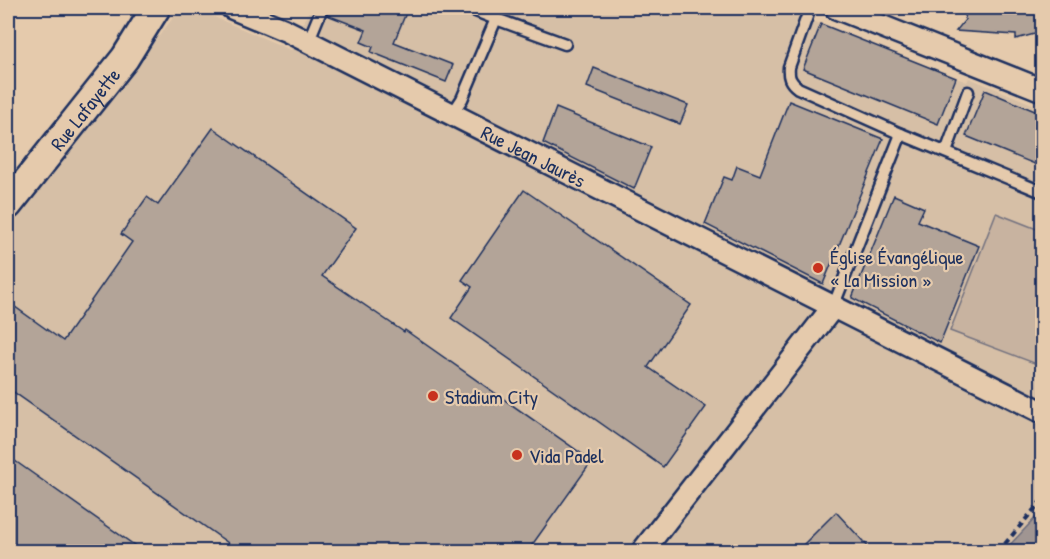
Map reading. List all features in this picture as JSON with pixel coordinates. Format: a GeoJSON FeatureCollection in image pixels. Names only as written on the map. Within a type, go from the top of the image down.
{"type":"FeatureCollection","features":[{"type":"Feature","properties":{"kind":"street","name":"Rue Lafayette"},"geometry":{"type":"LineString","coordinates":[[8,205],[124,58],[156,8]]}},
{"type":"Feature","properties":{"kind":"street","name":"Rue Jean Jaurès"},"geometry":{"type":"LineString","coordinates":[[232,8],[308,42],[1042,412]]}},
{"type":"Feature","properties":{"kind":"street"},"geometry":{"type":"LineString","coordinates":[[836,8],[1042,90]]}},
{"type":"Feature","properties":{"kind":"street"},"geometry":{"type":"LineString","coordinates":[[642,552],[833,307]]}},
{"type":"Feature","properties":{"kind":"lane"},"geometry":{"type":"LineString","coordinates":[[308,42],[322,8]]}},
{"type":"Feature","properties":{"kind":"lane"},"geometry":{"type":"LineString","coordinates":[[468,8],[565,44]]}},
{"type":"Feature","properties":{"kind":"lane"},"geometry":{"type":"LineString","coordinates":[[810,8],[789,67],[788,76],[793,84],[901,134],[1042,192]]}},
{"type":"Feature","properties":{"kind":"lane"},"geometry":{"type":"LineString","coordinates":[[452,114],[462,99],[496,19]]}},
{"type":"Feature","properties":{"kind":"lane"},"geometry":{"type":"LineString","coordinates":[[946,152],[968,92]]}},
{"type":"Feature","properties":{"kind":"lane"},"geometry":{"type":"LineString","coordinates":[[833,307],[901,134]]}},
{"type":"Feature","properties":{"kind":"path"},"geometry":{"type":"LineString","coordinates":[[998,552],[1042,500]]}},
{"type":"Feature","properties":{"kind":"shaded area"},"geometry":{"type":"Polygon","coordinates":[[[181,8],[193,8],[291,50],[310,8],[780,8],[956,78],[967,82],[969,78],[1042,108],[1042,511],[1004,552],[8,551],[8,227],[122,87],[124,84],[122,83],[181,8]]]}},
{"type":"Feature","properties":{"kind":"shaded area"},"geometry":{"type":"Polygon","coordinates":[[[996,213],[1042,231],[1042,366],[950,331],[996,213]]]}},
{"type":"Feature","properties":{"kind":"shaded area"},"geometry":{"type":"Polygon","coordinates":[[[1042,511],[1042,551],[1004,551],[1042,511]]]}},
{"type":"Feature","properties":{"kind":"building"},"geometry":{"type":"Polygon","coordinates":[[[329,8],[408,8],[394,42],[453,65],[446,82],[371,52],[373,47],[361,42],[366,30],[327,15],[329,8]]]}},
{"type":"Feature","properties":{"kind":"building"},"geometry":{"type":"Polygon","coordinates":[[[966,8],[1042,8],[1042,32],[1016,39],[1016,35],[956,31],[965,20],[966,8]]]}},
{"type":"Feature","properties":{"kind":"building"},"geometry":{"type":"Polygon","coordinates":[[[821,24],[956,78],[938,124],[803,69],[821,24]]]}},
{"type":"Feature","properties":{"kind":"building"},"geometry":{"type":"Polygon","coordinates":[[[594,68],[688,105],[680,124],[587,87],[594,68]]]}},
{"type":"Feature","properties":{"kind":"building"},"geometry":{"type":"Polygon","coordinates":[[[985,90],[1042,114],[1042,167],[966,136],[985,90]]]}},
{"type":"Feature","properties":{"kind":"building"},"geometry":{"type":"Polygon","coordinates":[[[789,101],[883,139],[823,284],[705,224],[724,177],[732,180],[737,166],[760,175],[789,101]]]}},
{"type":"Feature","properties":{"kind":"building"},"geometry":{"type":"Polygon","coordinates":[[[556,108],[651,147],[634,189],[543,143],[556,108]]]}},
{"type":"Feature","properties":{"kind":"building"},"geometry":{"type":"Polygon","coordinates":[[[213,128],[356,228],[322,276],[404,332],[405,330],[592,461],[527,552],[241,552],[8,388],[8,302],[63,341],[132,242],[121,234],[147,197],[158,205],[213,128]]]}},
{"type":"Feature","properties":{"kind":"building"},"geometry":{"type":"Polygon","coordinates":[[[524,190],[691,305],[648,367],[706,407],[663,467],[451,318],[472,287],[462,280],[524,190]]]}},
{"type":"Feature","properties":{"kind":"building"},"geometry":{"type":"Polygon","coordinates":[[[894,195],[924,208],[918,221],[979,246],[940,343],[852,298],[894,195]]]}},
{"type":"Feature","properties":{"kind":"building"},"geometry":{"type":"Polygon","coordinates":[[[8,456],[144,552],[8,552],[8,456]]]}},
{"type":"Feature","properties":{"kind":"building"},"geometry":{"type":"Polygon","coordinates":[[[836,512],[873,552],[796,552],[836,512]]]}},
{"type":"Feature","properties":{"kind":"place","name":"Église Évangélique « La Mission »"},"geometry":{"type":"Point","coordinates":[818,268]}},
{"type":"Feature","properties":{"kind":"place","name":"Stadium City"},"geometry":{"type":"Point","coordinates":[433,396]}},
{"type":"Feature","properties":{"kind":"place","name":"Vida Padel"},"geometry":{"type":"Point","coordinates":[517,455]}}]}
